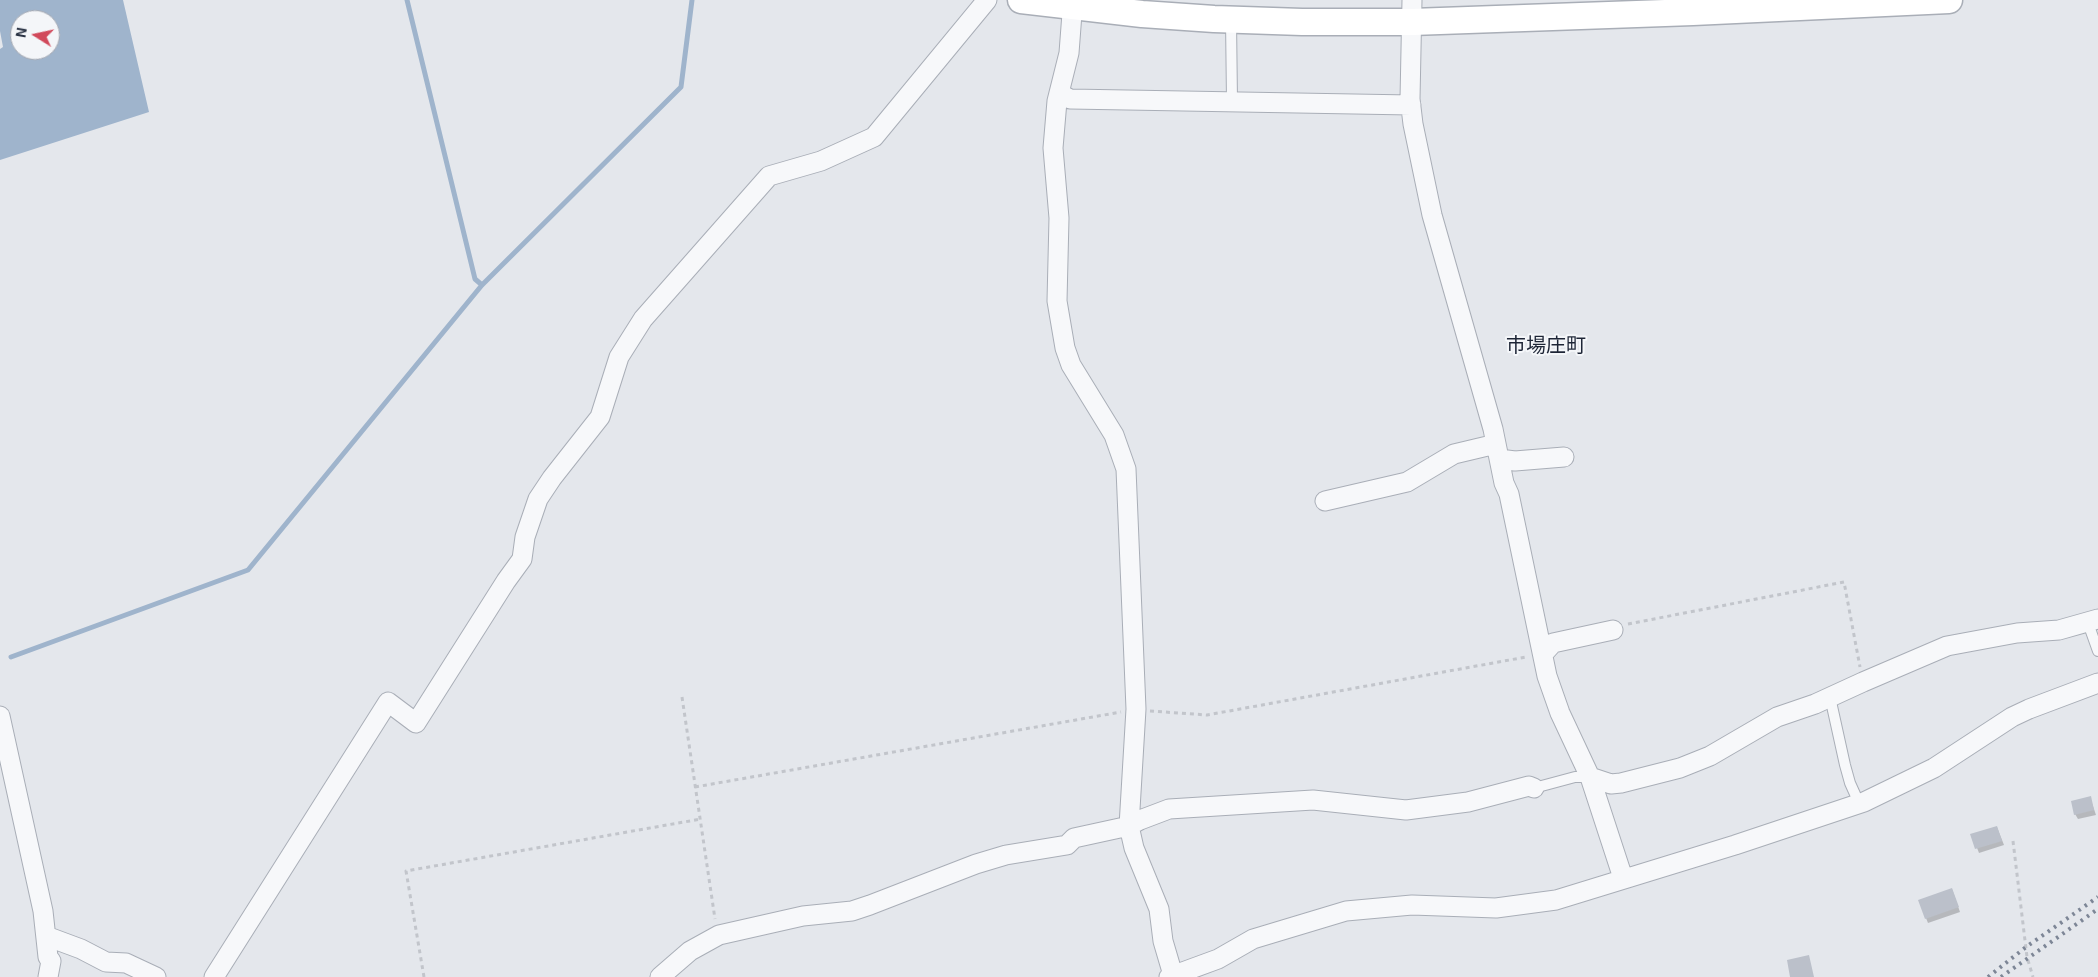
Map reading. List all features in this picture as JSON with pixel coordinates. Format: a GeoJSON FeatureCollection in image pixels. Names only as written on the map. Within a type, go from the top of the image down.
{"type":"FeatureCollection","features":[{"type":"Feature","properties":{"kind":"street"},"geometry":{"type":"LineString","coordinates":[[214,977],[388,702],[416,723],[506,581],[522,560],[526,537],[538,499],[600,417],[620,357],[643,319],[769,176],[821,161],[874,137],[987,0]]}},
{"type":"Feature","properties":{"kind":"street"},"geometry":{"type":"LineString","coordinates":[[1021,0],[1073,3],[1142,14],[1231,20],[1302,22],[1412,11],[1949,0]]}},
{"type":"Feature","properties":{"kind":"street"},"geometry":{"type":"LineString","coordinates":[[1073,3],[1069,53],[1057,101],[1053,148],[1060,218],[1057,301],[1065,348],[1070,365],[1114,435],[1126,469],[1140,710],[1129,826],[1134,848],[1159,909],[1163,941],[1171,976],[1218,959],[1253,939],[1346,911],[1412,906],[1496,908],[1556,900],[1735,845],[1859,803],[1934,768],[2000,724],[2020,713],[2098,683]]}},
{"type":"Feature","properties":{"kind":"street"},"geometry":{"type":"LineString","coordinates":[[1412,11],[1411,104],[1415,140],[1432,215],[1513,512],[1547,676],[1560,713],[1590,778],[1623,878]]}},
{"type":"Feature","properties":{"kind":"street"},"geometry":{"type":"LineString","coordinates":[[1059,93],[1070,99],[1411,104]]}},
{"type":"Feature","properties":{"kind":"street"},"geometry":{"type":"LineString","coordinates":[[1325,501],[1407,482],[1454,454],[1498,452],[1515,461],[1564,457]]}},
{"type":"Feature","properties":{"kind":"street"},"geometry":{"type":"LineString","coordinates":[[1590,778],[1611,784],[1621,783],[1680,768],[1710,756],[1768,721],[1830,698],[1863,682],[1959,643],[2017,633],[2059,630],[2093,621]]}},
{"type":"Feature","properties":{"kind":"street"},"geometry":{"type":"LineString","coordinates":[[1543,654],[1553,642],[1613,630]]}},
{"type":"Feature","properties":{"kind":"street"},"geometry":{"type":"LineString","coordinates":[[0,716],[43,911],[48,957],[51,961],[48,977]]}},
{"type":"Feature","properties":{"kind":"street"},"geometry":{"type":"LineString","coordinates":[[660,977],[690,952],[719,935],[803,916],[852,911],[870,906],[976,864],[1006,855],[1067,845],[1074,838],[1129,826],[1169,809],[1313,800],[1406,810],[1468,802],[1528,786],[1534,788]]}},
{"type":"Feature","properties":{"kind":"street"},"geometry":{"type":"LineString","coordinates":[[46,936],[81,949],[106,962],[126,963],[156,977]]}},
{"type":"Feature","properties":{"kind":"lane"},"geometry":{"type":"LineString","coordinates":[[1231,20],[1232,101]]}},
{"type":"Feature","properties":{"kind":"lane"},"geometry":{"type":"LineString","coordinates":[[2093,621],[2098,651]]}},
{"type":"Feature","properties":{"kind":"lane"},"geometry":{"type":"LineString","coordinates":[[1830,698],[1845,765],[1850,783],[1859,803]]}},
{"type":"Feature","properties":{"kind":"lane"},"geometry":{"type":"LineString","coordinates":[[1534,788],[1575,777],[1590,778]]}},
{"type":"Feature","properties":{"kind":"path"},"geometry":{"type":"LineString","coordinates":[[1613,630],[1618,626],[1844,582],[1863,682]]}},
{"type":"Feature","properties":{"kind":"path"},"geometry":{"type":"LineString","coordinates":[[696,787],[1140,710],[1207,715],[1543,654]]}},
{"type":"Feature","properties":{"kind":"path"},"geometry":{"type":"LineString","coordinates":[[682,697],[716,916],[713,927],[719,935]]}},
{"type":"Feature","properties":{"kind":"path"},"geometry":{"type":"LineString","coordinates":[[424,977],[406,871],[701,819]]}},
{"type":"Feature","properties":{"kind":"path"},"geometry":{"type":"LineString","coordinates":[[2013,840],[2027,958],[2033,977]]}},
{"type":"Feature","properties":{"kind":"water"},"geometry":{"type":"Polygon","coordinates":[[[0,0],[123,0],[149,112],[0,160],[0,49],[3,47],[0,31],[0,0]]]}},
{"type":"Feature","properties":{"kind":"building"},"geometry":{"type":"Polygon","coordinates":[[[2091,796],[2094,810],[2074,815],[2071,801],[2091,796]]]}},
{"type":"Feature","properties":{"kind":"building"},"geometry":{"type":"Polygon","coordinates":[[[1997,826],[2002,841],[1975,849],[1970,834],[1997,826]]]}},
{"type":"Feature","properties":{"kind":"building"},"geometry":{"type":"Polygon","coordinates":[[[1952,888],[1959,907],[1925,919],[1918,900],[1952,888]]]}},
{"type":"Feature","properties":{"kind":"building"},"geometry":{"type":"Polygon","coordinates":[[[1809,955],[1814,977],[1790,977],[1787,960],[1809,955]]]}},
{"type":"Feature","properties":{"kind":"waterway"},"geometry":{"type":"LineString","coordinates":[[407,0],[475,279],[482,285]]}},
{"type":"Feature","properties":{"kind":"waterway"},"geometry":{"type":"LineString","coordinates":[[11,657],[248,570],[482,285],[681,87],[692,0]]}},
{"type":"Feature","properties":{"kind":"railway"},"geometry":{"type":"LineString","coordinates":[[1988,977],[2026,947],[2098,897]]}},
{"type":"Feature","properties":{"kind":"railway"},"geometry":{"type":"LineString","coordinates":[[2001,977],[2098,909]]}},
{"type":"Feature","properties":{"kind":"district","name":"市場庄町"},"geometry":{"type":"Point","coordinates":[1546,345]}}]}
